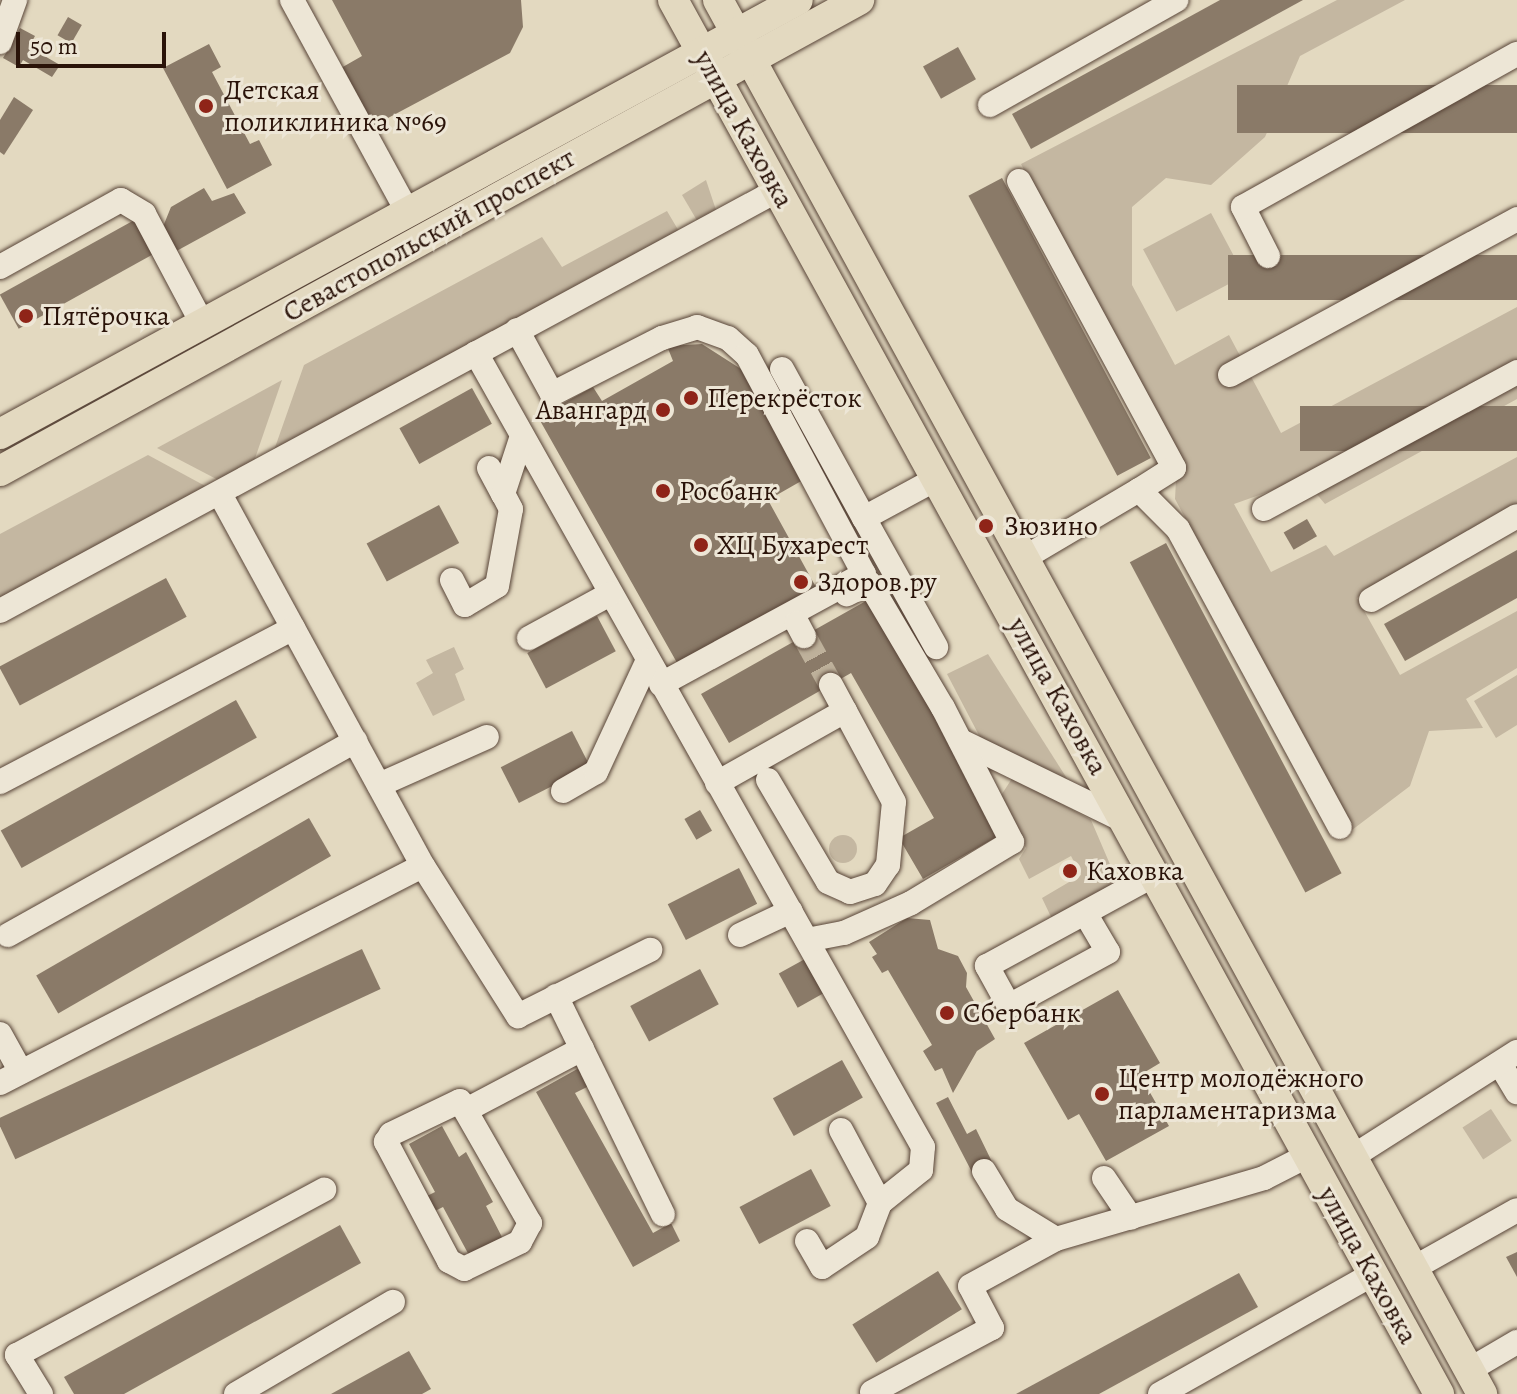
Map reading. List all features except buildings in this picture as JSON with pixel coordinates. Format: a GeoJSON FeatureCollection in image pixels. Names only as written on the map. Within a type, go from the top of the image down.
{"type":"FeatureCollection","features":[{"type":"Feature","properties":{"kind":"main road","name":"улица Каховка"},"geometry":{"type":"LineString","coordinates":[[673,0],[1156,874],[1439,1394]]}},
{"type":"Feature","properties":{"kind":"main road","name":"улица Каховка"},"geometry":{"type":"LineString","coordinates":[[718,0],[1476,1382]]}},
{"type":"Feature","properties":{"kind":"main road","name":"Севастопольский проспект"},"geometry":{"type":"LineString","coordinates":[[743,46],[798,0]]}},
{"type":"Feature","properties":{"kind":"main road","name":"Севастопольский проспект"},"geometry":{"type":"LineString","coordinates":[[0,471],[709,64],[743,46],[859,0]]}},
{"type":"Feature","properties":{"kind":"main road","name":"Севастопольский проспект"},"geometry":{"type":"LineString","coordinates":[[0,434],[203,325],[406,209],[709,64]]}},
{"type":"Feature","properties":{"kind":"lane"},"geometry":{"type":"LineString","coordinates":[[2,32],[15,0]]}},
{"type":"Feature","properties":{"kind":"lane"},"geometry":{"type":"LineString","coordinates":[[292,0],[406,209]]}},
{"type":"Feature","properties":{"kind":"lane"},"geometry":{"type":"LineString","coordinates":[[990,105],[1176,0]]}},
{"type":"Feature","properties":{"kind":"lane"},"geometry":{"type":"LineString","coordinates":[[1268,256],[1243,207],[1517,54]]}},
{"type":"Feature","properties":{"kind":"lane"},"geometry":{"type":"LineString","coordinates":[[1019,181],[1174,468],[1024,558]]}},
{"type":"Feature","properties":{"kind":"lane"},"geometry":{"type":"LineString","coordinates":[[0,611],[778,190]]}},
{"type":"Feature","properties":{"kind":"lane"},"geometry":{"type":"LineString","coordinates":[[0,267],[121,200],[144,214],[203,325]]}},
{"type":"Feature","properties":{"kind":"lane"},"geometry":{"type":"LineString","coordinates":[[1230,375],[1517,219]]}},
{"type":"Feature","properties":{"kind":"lane"},"geometry":{"type":"LineString","coordinates":[[517,330],[555,400],[662,338],[697,327],[728,338],[747,355],[864,574],[664,690]]}},
{"type":"Feature","properties":{"kind":"lane"},"geometry":{"type":"LineString","coordinates":[[476,353],[923,1147],[921,1170],[880,1203],[867,1237],[822,1267],[807,1241]]}},
{"type":"Feature","properties":{"kind":"lane"},"geometry":{"type":"LineString","coordinates":[[782,369],[936,647]]}},
{"type":"Feature","properties":{"kind":"lane"},"geometry":{"type":"LineString","coordinates":[[1264,509],[1517,372]]}},
{"type":"Feature","properties":{"kind":"lane"},"geometry":{"type":"LineString","coordinates":[[503,494],[522,436]]}},
{"type":"Feature","properties":{"kind":"lane"},"geometry":{"type":"LineString","coordinates":[[452,580],[465,605],[497,586],[511,509],[489,468]]}},
{"type":"Feature","properties":{"kind":"lane"},"geometry":{"type":"LineString","coordinates":[[864,518],[938,478]]}},
{"type":"Feature","properties":{"kind":"lane"},"geometry":{"type":"LineString","coordinates":[[1139,490],[1178,529],[1340,827]]}},
{"type":"Feature","properties":{"kind":"lane"},"geometry":{"type":"LineString","coordinates":[[220,494],[423,866],[518,1016],[650,950]]}},
{"type":"Feature","properties":{"kind":"lane"},"geometry":{"type":"LineString","coordinates":[[1371,600],[1517,516]]}},
{"type":"Feature","properties":{"kind":"lane"},"geometry":{"type":"LineString","coordinates":[[664,690],[800,629],[869,583],[961,741],[1012,842],[911,903],[844,933],[807,940]]}},
{"type":"Feature","properties":{"kind":"lane"},"geometry":{"type":"LineString","coordinates":[[529,638],[610,594]]}},
{"type":"Feature","properties":{"kind":"lane"},"geometry":{"type":"LineString","coordinates":[[0,782],[293,628]]}},
{"type":"Feature","properties":{"kind":"lane"},"geometry":{"type":"LineString","coordinates":[[563,791],[596,772],[648,660]]}},
{"type":"Feature","properties":{"kind":"lane"},"geometry":{"type":"LineString","coordinates":[[768,780],[828,882],[850,892],[875,884],[888,865],[894,802],[831,685]]}},
{"type":"Feature","properties":{"kind":"lane"},"geometry":{"type":"LineString","coordinates":[[717,783],[845,711]]}},
{"type":"Feature","properties":{"kind":"lane"},"geometry":{"type":"LineString","coordinates":[[379,785],[487,737]]}},
{"type":"Feature","properties":{"kind":"lane"},"geometry":{"type":"LineString","coordinates":[[8,935],[355,741]]}},
{"type":"Feature","properties":{"kind":"lane"},"geometry":{"type":"LineString","coordinates":[[961,741],[1127,822]]}},
{"type":"Feature","properties":{"kind":"lane"},"geometry":{"type":"LineString","coordinates":[[0,1034],[10,1078],[423,866]]}},
{"type":"Feature","properties":{"kind":"lane"},"geometry":{"type":"LineString","coordinates":[[1085,913],[1108,952],[1009,1006],[987,966],[1156,874]]}},
{"type":"Feature","properties":{"kind":"lane"},"geometry":{"type":"LineString","coordinates":[[740,935],[791,911]]}},
{"type":"Feature","properties":{"kind":"lane"},"geometry":{"type":"LineString","coordinates":[[556,996],[663,1214]]}},
{"type":"Feature","properties":{"kind":"lane"},"geometry":{"type":"LineString","coordinates":[[468,1109],[582,1049]]}},
{"type":"Feature","properties":{"kind":"lane"},"geometry":{"type":"LineString","coordinates":[[1352,1157],[1509,1058],[1517,1092]]}},
{"type":"Feature","properties":{"kind":"lane"},"geometry":{"type":"LineString","coordinates":[[460,1101],[468,1109],[530,1230],[520,1242],[464,1269],[449,1261],[386,1142],[451,1102],[460,1101]]}},
{"type":"Feature","properties":{"kind":"lane"},"geometry":{"type":"LineString","coordinates":[[841,1130],[880,1203]]}},
{"type":"Feature","properties":{"kind":"lane"},"geometry":{"type":"LineString","coordinates":[[872,1392],[992,1328],[970,1286],[1056,1239],[1264,1178],[1309,1155]]}},
{"type":"Feature","properties":{"kind":"lane"},"geometry":{"type":"LineString","coordinates":[[984,1171],[1007,1209],[1056,1239]]}},
{"type":"Feature","properties":{"kind":"lane"},"geometry":{"type":"LineString","coordinates":[[1104,1178],[1131,1218]]}},
{"type":"Feature","properties":{"kind":"lane"},"geometry":{"type":"LineString","coordinates":[[41,1394],[17,1355],[324,1190]]}},
{"type":"Feature","properties":{"kind":"lane"},"geometry":{"type":"LineString","coordinates":[[1412,1269],[1517,1210]]}},
{"type":"Feature","properties":{"kind":"lane"},"geometry":{"type":"LineString","coordinates":[[1160,1394],[1373,1274]]}},
{"type":"Feature","properties":{"kind":"lane"},"geometry":{"type":"LineString","coordinates":[[236,1394],[393,1302]]}},
{"type":"Feature","properties":{"kind":"lane"},"geometry":{"type":"LineString","coordinates":[[1476,1382],[1517,1342]]}},
{"type":"Feature","properties":{"kind":"shaded area"},"geometry":{"type":"Polygon","coordinates":[[[1337,0],[1405,0],[1300,56],[1265,137],[1211,185],[1166,178],[1132,207],[1132,285],[1175,365],[1229,335],[1281,433],[1517,307],[1517,399],[1325,504],[1304,479],[1234,504],[1271,572],[1326,545],[1334,556],[1517,457],[1517,507],[1357,598],[1400,675],[1517,611],[1517,668],[1466,699],[1483,728],[1429,731],[1410,786],[1352,830],[1175,499],[1177,461],[1021,164],[1337,0]]]}},
{"type":"Feature","properties":{"kind":"shaded area"},"geometry":{"type":"Polygon","coordinates":[[[706,180],[720,222],[702,229],[682,195],[706,180]]]}},
{"type":"Feature","properties":{"kind":"shaded area"},"geometry":{"type":"Polygon","coordinates":[[[667,211],[680,233],[272,456],[304,365],[542,237],[562,267],[667,211]]]}},
{"type":"Feature","properties":{"kind":"shaded area"},"geometry":{"type":"Polygon","coordinates":[[[1211,213],[1244,276],[1176,312],[1143,249],[1211,213]]]}},
{"type":"Feature","properties":{"kind":"shaded area"},"geometry":{"type":"Polygon","coordinates":[[[282,380],[252,467],[224,483],[157,448],[282,380]]]}},
{"type":"Feature","properties":{"kind":"shaded area"},"geometry":{"type":"Polygon","coordinates":[[[148,455],[220,494],[0,611],[0,534],[148,455]]]}},
{"type":"Feature","properties":{"kind":"shaded area"},"geometry":{"type":"Polygon","coordinates":[[[454,647],[464,669],[455,674],[465,700],[433,716],[416,683],[433,673],[426,660],[454,647]]]}},
{"type":"Feature","properties":{"kind":"shaded area"},"geometry":{"type":"Polygon","coordinates":[[[988,654],[1073,788],[983,743],[947,674],[988,654]]]}},
{"type":"Feature","properties":{"kind":"shaded area"},"geometry":{"type":"Polygon","coordinates":[[[1517,675],[1517,725],[1496,738],[1474,701],[1517,675]]]}},
{"type":"Feature","properties":{"kind":"shaded area"},"geometry":{"type":"Polygon","coordinates":[[[1013,777],[1091,820],[1118,883],[1052,919],[1042,898],[1081,875],[1071,856],[1029,879],[1019,859],[1026,848],[998,800],[1013,777]]]}},
{"type":"Feature","properties":{"kind":"shaded area"},"geometry":{"type":"Polygon","coordinates":[[[843,835],[853,839],[857,849],[853,859],[843,863],[833,859],[829,849],[833,839],[843,835]]]}},
{"type":"Feature","properties":{"kind":"shaded area"},"geometry":{"type":"Polygon","coordinates":[[[1491,1109],[1512,1141],[1483,1159],[1462,1128],[1491,1109]]]}},
{"type":"Feature","properties":{"kind":"tunnel"},"geometry":{"type":"LineString","coordinates":[[804,636],[831,685]]}},
{"type":"Feature","properties":{"kind":"place","name":"Детская поликлиника №69"},"geometry":{"type":"Point","coordinates":[206,106]}},
{"type":"Feature","properties":{"kind":"place","name":"Пятёрочка"},"geometry":{"type":"Point","coordinates":[26,316]}},
{"type":"Feature","properties":{"kind":"place","name":"Перекрёсток"},"geometry":{"type":"Point","coordinates":[691,398]}},
{"type":"Feature","properties":{"kind":"place","name":"Авангард"},"geometry":{"type":"Point","coordinates":[663,410]}},
{"type":"Feature","properties":{"kind":"place","name":"Росбанк"},"geometry":{"type":"Point","coordinates":[663,491]}},
{"type":"Feature","properties":{"kind":"place","name":"Зюзино"},"geometry":{"type":"Point","coordinates":[986,526]}},
{"type":"Feature","properties":{"kind":"place","name":"ХЦ Бухарест"},"geometry":{"type":"Point","coordinates":[701,545]}},
{"type":"Feature","properties":{"kind":"place","name":"Здоров.ру"},"geometry":{"type":"Point","coordinates":[801,582]}},
{"type":"Feature","properties":{"kind":"place","name":"Каховка"},"geometry":{"type":"Point","coordinates":[1070,871]}},
{"type":"Feature","properties":{"kind":"place","name":"Сбербанк"},"geometry":{"type":"Point","coordinates":[947,1013]}},
{"type":"Feature","properties":{"kind":"place","name":"Центр молодёжного парламентаризма"},"geometry":{"type":"Point","coordinates":[1102,1094]}}]}
